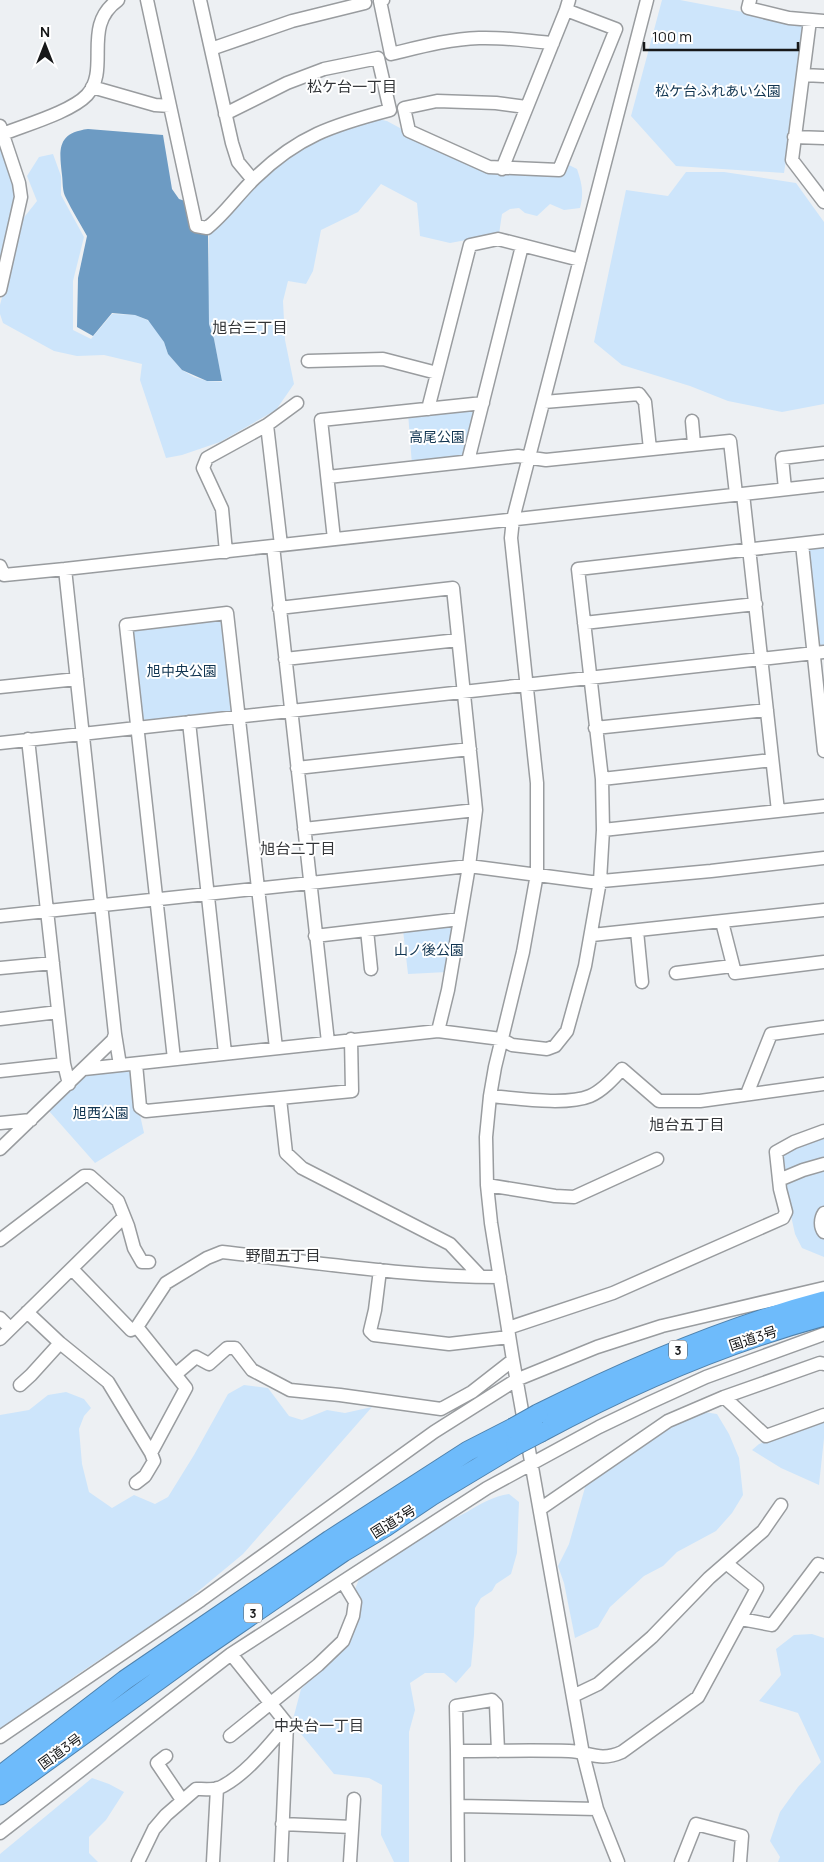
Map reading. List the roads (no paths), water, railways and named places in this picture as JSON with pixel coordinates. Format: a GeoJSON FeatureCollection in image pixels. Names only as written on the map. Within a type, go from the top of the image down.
{"type":"FeatureCollection","features":[{"type":"Feature","properties":{"kind":"highway","name":"国道3号"},"geometry":{"type":"LineString","coordinates":[[0,1795],[193,1654],[342,1552],[453,1483],[514,1437],[539,1423],[592,1387],[665,1355],[732,1329],[824,1300]]}},
{"type":"Feature","properties":{"kind":"highway","name":"国道3号"},"geometry":{"type":"LineString","coordinates":[[539,1423],[595,1403],[673,1368],[733,1344],[824,1316]]}},
{"type":"Feature","properties":{"kind":"highway","name":"国道3号"},"geometry":{"type":"LineString","coordinates":[[0,1776],[125,1680],[330,1540],[468,1451],[514,1437]]}},
{"type":"Feature","properties":{"kind":"street"},"geometry":{"type":"LineString","coordinates":[[0,290],[20,198],[19,183],[2,130],[78,103],[87,95],[96,78],[100,22],[110,6],[118,0]]}},
{"type":"Feature","properties":{"kind":"street"},"geometry":{"type":"LineString","coordinates":[[147,0],[196,226],[207,228],[253,180],[290,148],[318,133],[343,123],[390,110],[378,58],[324,69],[287,83],[225,114]]}},
{"type":"Feature","properties":{"kind":"street"},"geometry":{"type":"LineString","coordinates":[[200,0],[232,142],[238,162],[253,180]]}},
{"type":"Feature","properties":{"kind":"street"},"geometry":{"type":"LineString","coordinates":[[211,49],[292,21],[365,3],[364,0]]}},
{"type":"Feature","properties":{"kind":"street"},"geometry":{"type":"LineString","coordinates":[[373,0],[398,113]]}},
{"type":"Feature","properties":{"kind":"street"},"geometry":{"type":"LineString","coordinates":[[383,0],[380,1],[391,54],[443,42],[478,38],[509,38],[553,43]]}},
{"type":"Feature","properties":{"kind":"street"},"geometry":{"type":"LineString","coordinates":[[618,1862],[597,1809],[583,1754],[490,1223],[486,1136],[490,1096],[501,1039],[523,952],[537,874],[537,784],[511,538],[513,520],[647,0]]}},
{"type":"Feature","properties":{"kind":"street"},"geometry":{"type":"LineString","coordinates":[[750,0],[748,8],[789,18],[824,21]]}},
{"type":"Feature","properties":{"kind":"street"},"geometry":{"type":"LineString","coordinates":[[502,169],[568,5],[616,29],[559,170],[502,169],[489,167],[409,131],[404,108],[437,101],[486,102],[526,107]]}},
{"type":"Feature","properties":{"kind":"street"},"geometry":{"type":"LineString","coordinates":[[810,20],[792,160],[823,200]]}},
{"type":"Feature","properties":{"kind":"street"},"geometry":{"type":"LineString","coordinates":[[803,76],[824,76]]}},
{"type":"Feature","properties":{"kind":"street"},"geometry":{"type":"LineString","coordinates":[[92,87],[155,105],[170,106]]}},
{"type":"Feature","properties":{"kind":"street"},"geometry":{"type":"LineString","coordinates":[[794,137],[824,138]]}},
{"type":"Feature","properties":{"kind":"street"},"geometry":{"type":"LineString","coordinates":[[428,409],[470,245],[498,239],[580,260]]}},
{"type":"Feature","properties":{"kind":"street"},"geometry":{"type":"LineString","coordinates":[[468,461],[522,246]]}},
{"type":"Feature","properties":{"kind":"street"},"geometry":{"type":"LineString","coordinates":[[308,361],[383,359],[437,374]]}},
{"type":"Feature","properties":{"kind":"street"},"geometry":{"type":"LineString","coordinates":[[544,402],[639,394],[645,402],[650,449]]}},
{"type":"Feature","properties":{"kind":"street"},"geometry":{"type":"LineString","coordinates":[[334,539],[321,420],[483,403]]}},
{"type":"Feature","properties":{"kind":"street"},"geometry":{"type":"LineString","coordinates":[[226,552],[222,508],[203,468],[206,458],[267,425],[298,404]]}},
{"type":"Feature","properties":{"kind":"street"},"geometry":{"type":"LineString","coordinates":[[692,421],[694,444]]}},
{"type":"Feature","properties":{"kind":"street"},"geometry":{"type":"LineString","coordinates":[[267,425],[277,545],[279,608],[328,1042]]}},
{"type":"Feature","properties":{"kind":"street"},"geometry":{"type":"LineString","coordinates":[[328,477],[518,456],[546,460],[730,441],[750,550],[778,811]]}},
{"type":"Feature","properties":{"kind":"street"},"geometry":{"type":"LineString","coordinates":[[785,489],[782,458],[824,454]]}},
{"type":"Feature","properties":{"kind":"street"},"geometry":{"type":"LineString","coordinates":[[0,566],[4,575],[824,485]]}},
{"type":"Feature","properties":{"kind":"street"},"geometry":{"type":"LineString","coordinates":[[84,1069],[438,1031],[501,1039],[512,1045],[547,1049],[555,1046],[567,1031],[586,966],[600,881],[603,830],[602,779],[578,569],[824,541]]}},
{"type":"Feature","properties":{"kind":"street"},"geometry":{"type":"LineString","coordinates":[[802,544],[818,653],[824,751]]}},
{"type":"Feature","properties":{"kind":"street"},"geometry":{"type":"LineString","coordinates":[[65,569],[120,1065]]}},
{"type":"Feature","properties":{"kind":"street"},"geometry":{"type":"LineString","coordinates":[[279,608],[453,588],[476,810],[469,866],[448,990],[438,1031]]}},
{"type":"Feature","properties":{"kind":"street"},"geometry":{"type":"LineString","coordinates":[[584,623],[756,604]]}},
{"type":"Feature","properties":{"kind":"street"},"geometry":{"type":"LineString","coordinates":[[174,1059],[126,624],[227,613],[276,1048]]}},
{"type":"Feature","properties":{"kind":"street"},"geometry":{"type":"LineString","coordinates":[[286,660],[458,640]]}},
{"type":"Feature","properties":{"kind":"street"},"geometry":{"type":"LineString","coordinates":[[0,743],[818,653]]}},
{"type":"Feature","properties":{"kind":"street"},"geometry":{"type":"LineString","coordinates":[[0,687],[77,679]]}},
{"type":"Feature","properties":{"kind":"street"},"geometry":{"type":"LineString","coordinates":[[595,728],[767,710]]}},
{"type":"Feature","properties":{"kind":"street"},"geometry":{"type":"LineString","coordinates":[[189,722],[225,1054]]}},
{"type":"Feature","properties":{"kind":"street"},"geometry":{"type":"LineString","coordinates":[[28,739],[64,1064],[69,1084]]}},
{"type":"Feature","properties":{"kind":"street"},"geometry":{"type":"LineString","coordinates":[[297,768],[470,749]]}},
{"type":"Feature","properties":{"kind":"street"},"geometry":{"type":"LineString","coordinates":[[602,779],[772,760]]}},
{"type":"Feature","properties":{"kind":"street"},"geometry":{"type":"LineString","coordinates":[[603,830],[824,806]]}},
{"type":"Feature","properties":{"kind":"street"},"geometry":{"type":"LineString","coordinates":[[304,829],[476,810]]}},
{"type":"Feature","properties":{"kind":"street"},"geometry":{"type":"LineString","coordinates":[[0,916],[469,866],[591,882],[824,858]]}},
{"type":"Feature","properties":{"kind":"street"},"geometry":{"type":"LineString","coordinates":[[592,935],[824,910]]}},
{"type":"Feature","properties":{"kind":"street"},"geometry":{"type":"LineString","coordinates":[[315,936],[460,919]]}},
{"type":"Feature","properties":{"kind":"street"},"geometry":{"type":"LineString","coordinates":[[722,922],[735,973],[824,962]]}},
{"type":"Feature","properties":{"kind":"street"},"geometry":{"type":"LineString","coordinates":[[367,930],[371,969]]}},
{"type":"Feature","properties":{"kind":"street"},"geometry":{"type":"LineString","coordinates":[[637,931],[642,982]]}},
{"type":"Feature","properties":{"kind":"street"},"geometry":{"type":"LineString","coordinates":[[0,968],[53,963]]}},
{"type":"Feature","properties":{"kind":"street"},"geometry":{"type":"LineString","coordinates":[[676,973],[732,966]]}},
{"type":"Feature","properties":{"kind":"street"},"geometry":{"type":"LineString","coordinates":[[0,1019],[58,1012]]}},
{"type":"Feature","properties":{"kind":"street"},"geometry":{"type":"LineString","coordinates":[[747,1094],[771,1034],[824,1027]]}},
{"type":"Feature","properties":{"kind":"street"},"geometry":{"type":"LineString","coordinates":[[0,1149],[69,1084],[113,1040],[116,1034]]}},
{"type":"Feature","properties":{"kind":"street"},"geometry":{"type":"LineString","coordinates":[[136,1064],[140,1107],[146,1111],[352,1091],[351,1040]]}},
{"type":"Feature","properties":{"kind":"street"},"geometry":{"type":"LineString","coordinates":[[0,1071],[64,1064]]}},
{"type":"Feature","properties":{"kind":"street"},"geometry":{"type":"LineString","coordinates":[[490,1096],[545,1101],[588,1097],[598,1092],[622,1069],[659,1101],[700,1101],[747,1094],[824,1087]]}},
{"type":"Feature","properties":{"kind":"street"},"geometry":{"type":"LineString","coordinates":[[280,1099],[286,1153],[302,1168],[450,1244],[481,1277]]}},
{"type":"Feature","properties":{"kind":"street"},"geometry":{"type":"LineString","coordinates":[[0,1123],[31,1120]]}},
{"type":"Feature","properties":{"kind":"street"},"geometry":{"type":"LineString","coordinates":[[380,1270],[375,1310],[370,1331],[374,1335],[449,1344],[509,1332],[613,1293],[783,1218],[786,1212],[778,1180],[776,1152],[794,1142],[824,1131]]}},
{"type":"Feature","properties":{"kind":"street"},"geometry":{"type":"LineString","coordinates":[[487,1185],[555,1196],[574,1197],[657,1158]]}},
{"type":"Feature","properties":{"kind":"street"},"geometry":{"type":"LineString","coordinates":[[778,1180],[824,1164]]}},
{"type":"Feature","properties":{"kind":"street"},"geometry":{"type":"LineString","coordinates":[[0,1240],[84,1176],[90,1176],[118,1201],[134,1248],[142,1262],[149,1262]]}},
{"type":"Feature","properties":{"kind":"street"},"geometry":{"type":"LineString","coordinates":[[824,1214],[821,1218],[824,1232]]}},
{"type":"Feature","properties":{"kind":"street"},"geometry":{"type":"LineString","coordinates":[[0,1339],[124,1217]]}},
{"type":"Feature","properties":{"kind":"street"},"geometry":{"type":"LineString","coordinates":[[72,1269],[131,1330],[138,1327],[166,1283],[207,1258],[222,1252],[380,1270],[500,1277]]}},
{"type":"Feature","properties":{"kind":"street"},"geometry":{"type":"LineString","coordinates":[[0,1737],[201,1600],[434,1432],[516,1380],[597,1346],[662,1326],[824,1288]]}},
{"type":"Feature","properties":{"kind":"street"},"geometry":{"type":"LineString","coordinates":[[28,1312],[60,1343],[108,1382],[154,1461],[145,1476],[136,1483]]}},
{"type":"Feature","properties":{"kind":"street"},"geometry":{"type":"LineString","coordinates":[[0,1318],[10,1328]]}},
{"type":"Feature","properties":{"kind":"street"},"geometry":{"type":"LineString","coordinates":[[138,1327],[186,1388],[151,1453]]}},
{"type":"Feature","properties":{"kind":"street"},"geometry":{"type":"LineString","coordinates":[[0,1833],[231,1654],[487,1488],[599,1427],[706,1377],[824,1334]]}},
{"type":"Feature","properties":{"kind":"street"},"geometry":{"type":"LineString","coordinates":[[20,1384],[31,1375],[60,1343]]}},
{"type":"Feature","properties":{"kind":"street"},"geometry":{"type":"LineString","coordinates":[[176,1374],[196,1357],[209,1364],[227,1348],[234,1348],[252,1370],[290,1390],[442,1409],[472,1392],[513,1360]]}},
{"type":"Feature","properties":{"kind":"street"},"geometry":{"type":"LineString","coordinates":[[540,1508],[668,1421],[724,1397],[820,1363],[824,1364]]}},
{"type":"Feature","properties":{"kind":"street"},"geometry":{"type":"LineString","coordinates":[[724,1397],[766,1436],[824,1416]]}},
{"type":"Feature","properties":{"kind":"street"},"geometry":{"type":"LineString","coordinates":[[573,1696],[598,1684],[652,1637],[726,1563],[763,1531],[781,1505]]}},
{"type":"Feature","properties":{"kind":"street"},"geometry":{"type":"LineString","coordinates":[[457,1751],[572,1751],[594,1757],[615,1755],[622,1752],[698,1697],[757,1588],[726,1563]]}},
{"type":"Feature","properties":{"kind":"street"},"geometry":{"type":"LineString","coordinates":[[741,1618],[772,1625],[818,1564],[824,1566]]}},
{"type":"Feature","properties":{"kind":"street"},"geometry":{"type":"LineString","coordinates":[[230,1736],[270,1702],[318,1666],[343,1641],[353,1616],[355,1602],[343,1582]]}},
{"type":"Feature","properties":{"kind":"street"},"geometry":{"type":"LineString","coordinates":[[231,1654],[287,1724],[281,1862]]}},
{"type":"Feature","properties":{"kind":"street"},"geometry":{"type":"LineString","coordinates":[[458,1862],[456,1706],[492,1700],[496,1704],[498,1751]]}},
{"type":"Feature","properties":{"kind":"street"},"geometry":{"type":"LineString","coordinates":[[138,1862],[154,1828],[182,1800],[196,1789],[218,1788],[238,1775],[263,1752],[287,1724]]}},
{"type":"Feature","properties":{"kind":"street"},"geometry":{"type":"LineString","coordinates":[[157,1762],[182,1800]]}},
{"type":"Feature","properties":{"kind":"street"},"geometry":{"type":"LineString","coordinates":[[213,1862],[218,1788]]}},
{"type":"Feature","properties":{"kind":"street"},"geometry":{"type":"LineString","coordinates":[[350,1862],[354,1799]]}},
{"type":"Feature","properties":{"kind":"street"},"geometry":{"type":"LineString","coordinates":[[458,1806],[597,1809]]}},
{"type":"Feature","properties":{"kind":"street"},"geometry":{"type":"LineString","coordinates":[[282,1824],[352,1827]]}},
{"type":"Feature","properties":{"kind":"street"},"geometry":{"type":"LineString","coordinates":[[681,1862],[696,1824],[742,1836],[740,1862]]}},
{"type":"Feature","properties":{"kind":"water"},"geometry":{"type":"Polygon","coordinates":[[[88,129],[163,135],[172,189],[179,199],[185,201],[208,235],[209,324],[214,339],[222,381],[207,381],[182,370],[168,354],[164,342],[148,320],[135,315],[112,313],[93,336],[77,327],[78,278],[87,236],[65,195],[60,157],[65,138],[70,134],[88,129]]]}},
{"type":"Feature","properties":{"kind":"district","name":"松ケ台一丁目"},"geometry":{"type":"Point","coordinates":[352,86]}},
{"type":"Feature","properties":{"kind":"district","name":"旭台三丁目"},"geometry":{"type":"Point","coordinates":[250,327]}},
{"type":"Feature","properties":{"kind":"district","name":"旭台二丁目"},"geometry":{"type":"Point","coordinates":[298,848]}},
{"type":"Feature","properties":{"kind":"district","name":"旭台五丁目"},"geometry":{"type":"Point","coordinates":[687,1124]}},
{"type":"Feature","properties":{"kind":"district","name":"野間五丁目"},"geometry":{"type":"Point","coordinates":[283,1255]}},
{"type":"Feature","properties":{"kind":"district","name":"中央台一丁目"},"geometry":{"type":"Point","coordinates":[319,1725]}},
{"type":"Feature","properties":{"kind":"park label","name":"松ケ台ふれあい公園"},"geometry":{"type":"Point","coordinates":[718,90]}},
{"type":"Feature","properties":{"kind":"park label","name":"高尾公園"},"geometry":{"type":"Point","coordinates":[437,436]}},
{"type":"Feature","properties":{"kind":"park label","name":"旭中央公園"},"geometry":{"type":"Point","coordinates":[182,670]}},
{"type":"Feature","properties":{"kind":"park label","name":"山ノ後公園"},"geometry":{"type":"Point","coordinates":[429,949]}},
{"type":"Feature","properties":{"kind":"park label","name":"旭西公園"},"geometry":{"type":"Point","coordinates":[101,1112]}}]}
